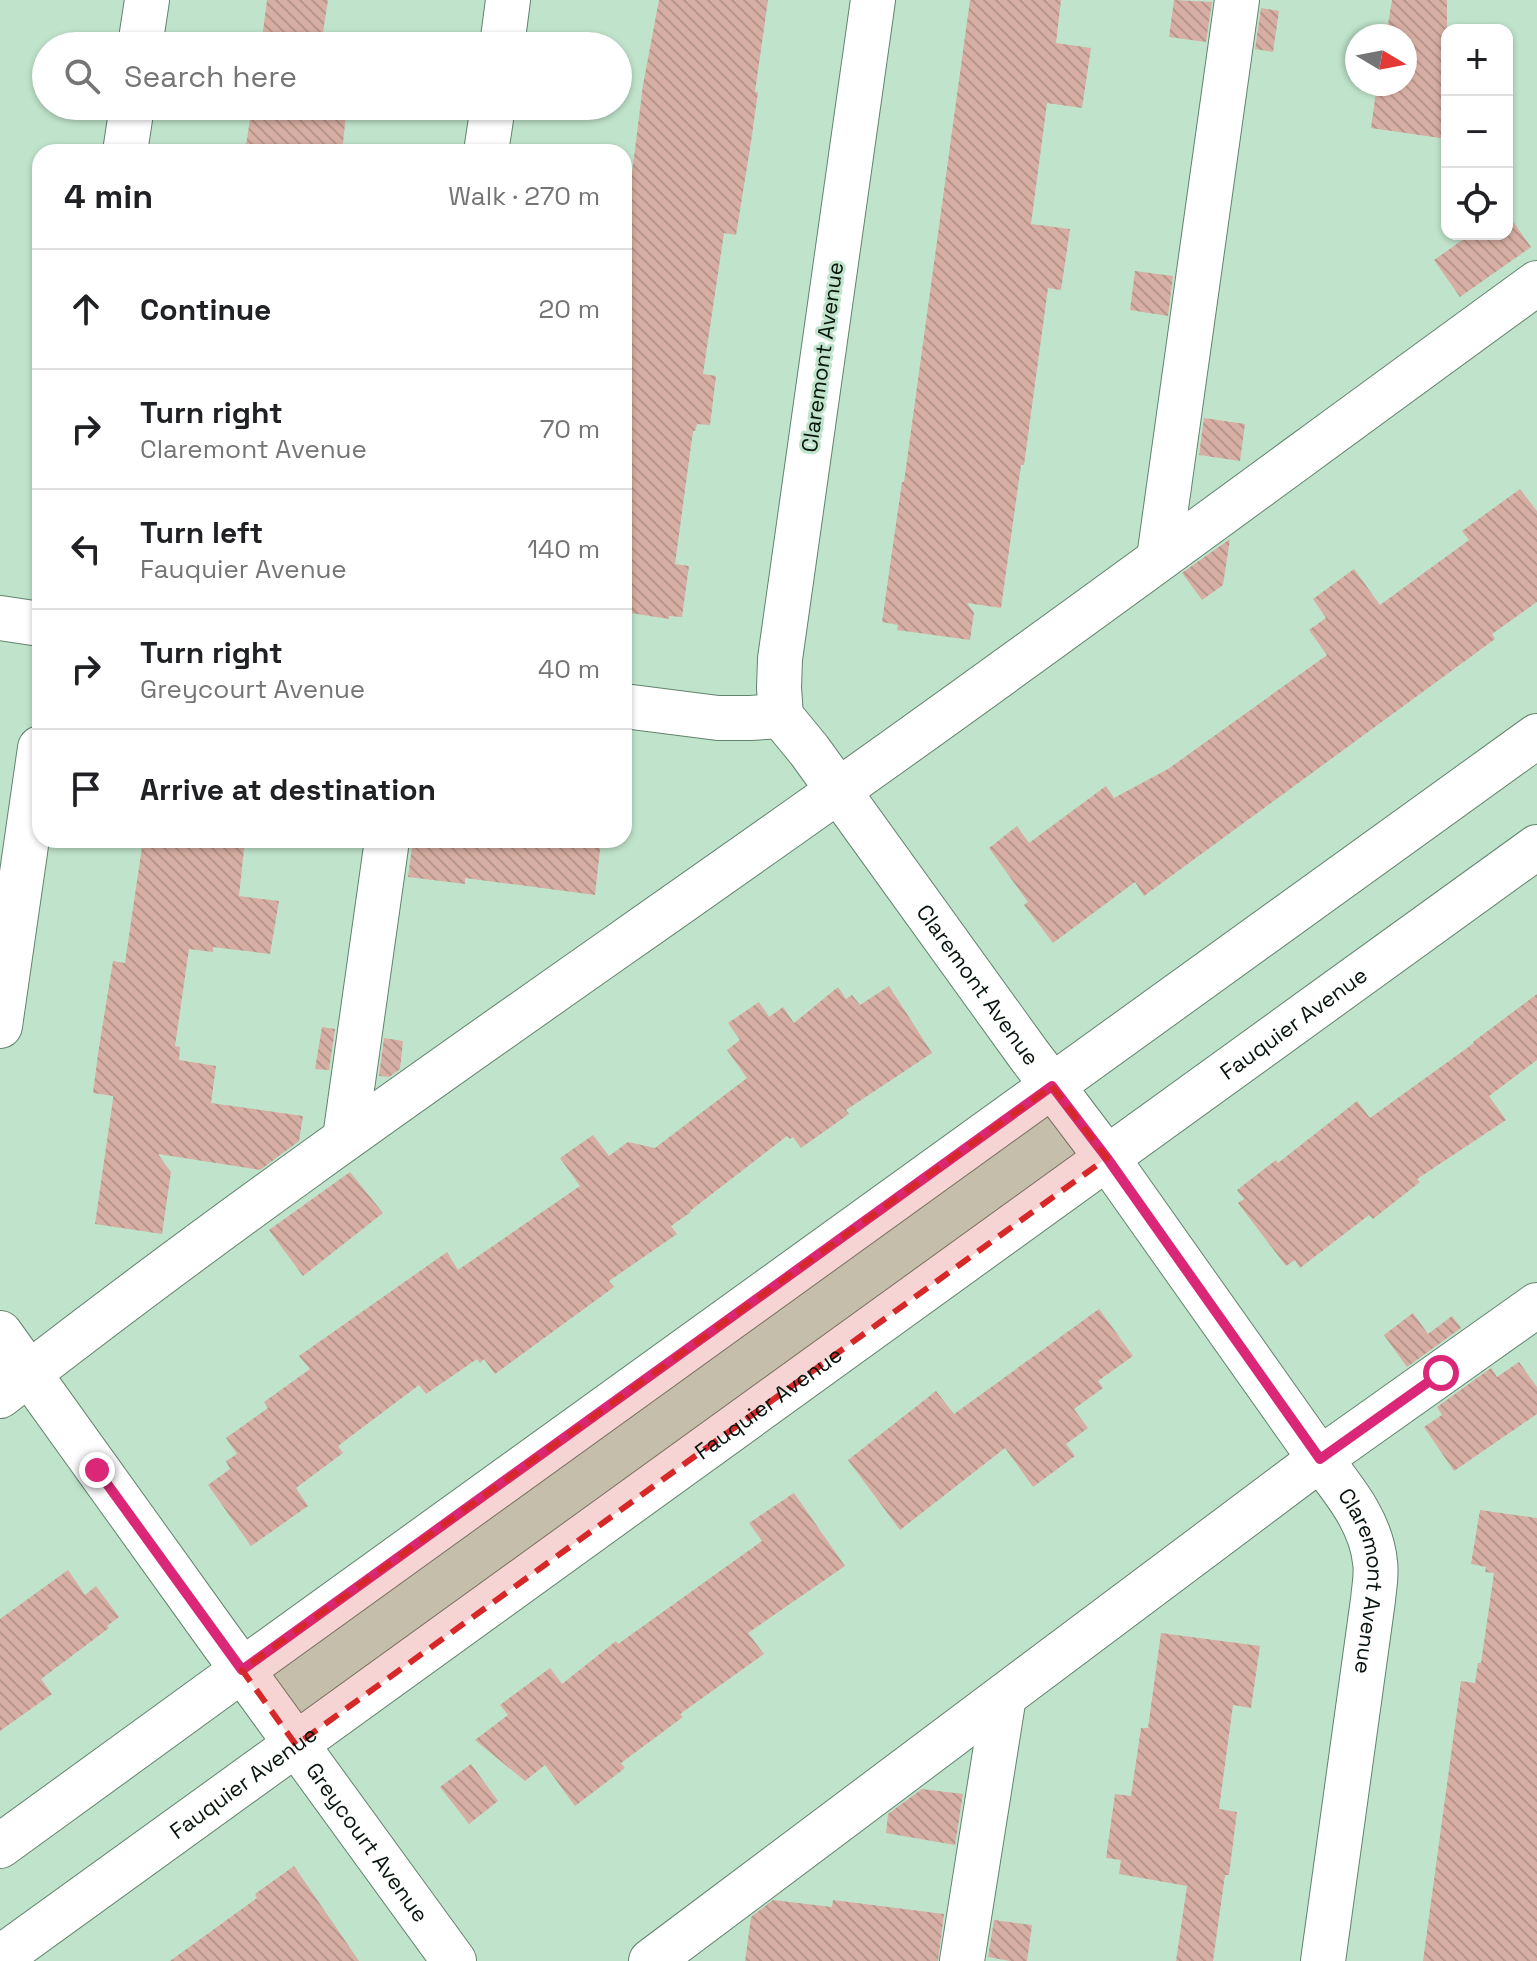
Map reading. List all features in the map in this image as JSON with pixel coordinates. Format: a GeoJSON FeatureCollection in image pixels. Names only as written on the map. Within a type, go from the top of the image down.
{"type":"FeatureCollection","features":[{"type":"Feature","properties":{"kind":"street"},"geometry":{"type":"LineString","coordinates":[[142,32],[147,0]]}},
{"type":"Feature","properties":{"kind":"street"},"geometry":{"type":"LineString","coordinates":[[504,32],[508,0]]}},
{"type":"Feature","properties":{"kind":"street","name":"Claremont Avenue"},"geometry":{"type":"LineString","coordinates":[[873,0],[780,659],[781,716],[1107,1158],[1354,1504],[1369,1535],[1376,1564],[1373,1600],[1323,1961]]}},
{"type":"Feature","properties":{"kind":"street"},"geometry":{"type":"LineString","coordinates":[[1159,558],[1237,0]]}},
{"type":"Feature","properties":{"kind":"street"},"geometry":{"type":"LineString","coordinates":[[126,144],[130,120]]}},
{"type":"Feature","properties":{"kind":"street"},"geometry":{"type":"LineString","coordinates":[[487,144],[491,120]]}},
{"type":"Feature","properties":{"kind":"street"},"geometry":{"type":"LineString","coordinates":[[14,1385],[345,1138],[838,791],[1537,283]]}},
{"type":"Feature","properties":{"kind":"street"},"geometry":{"type":"LineString","coordinates":[[0,618],[32,623]]}},
{"type":"Feature","properties":{"kind":"street"},"geometry":{"type":"LineString","coordinates":[[632,707],[718,718],[781,716]]}},
{"type":"Feature","properties":{"kind":"street"},"geometry":{"type":"LineString","coordinates":[[0,1846],[1537,736]]}},
{"type":"Feature","properties":{"kind":"street"},"geometry":{"type":"LineString","coordinates":[[0,1026],[32,804]]}},
{"type":"Feature","properties":{"kind":"street","name":"Fauquier Avenue"},"geometry":{"type":"LineString","coordinates":[[0,1958],[1537,847]]}},
{"type":"Feature","properties":{"kind":"street"},"geometry":{"type":"LineString","coordinates":[[345,1138],[386,848]]}},
{"type":"Feature","properties":{"kind":"street"},"geometry":{"type":"LineString","coordinates":[[651,1961],[1320,1459],[1537,1305]]}},
{"type":"Feature","properties":{"kind":"street","name":"Greycourt Avenue"},"geometry":{"type":"LineString","coordinates":[[0,1333],[14,1385],[242,1670],[454,1961]]}},
{"type":"Feature","properties":{"kind":"street"},"geometry":{"type":"LineString","coordinates":[[962,1961],[1004,1696]]}},
{"type":"Feature","properties":{"kind":"highlighted area"},"geometry":{"type":"Polygon","coordinates":[[[1052,1086],[1107,1158],[296,1745],[242,1670],[1052,1086]]]}},
{"type":"Feature","properties":{"kind":"building"},"geometry":{"type":"Polygon","coordinates":[[[267,0],[328,0],[323,32],[263,32],[267,0]]]}},
{"type":"Feature","properties":{"kind":"building"},"geometry":{"type":"Polygon","coordinates":[[[659,0],[768,0],[755,92],[758,92],[736,235],[724,233],[703,374],[716,376],[710,425],[697,424],[693,431],[675,564],[689,566],[682,617],[669,616],[669,619],[632,613],[632,173],[643,85],[659,0]]]}},
{"type":"Feature","properties":{"kind":"building"},"geometry":{"type":"Polygon","coordinates":[[[970,0],[1061,0],[1056,43],[1091,48],[1082,108],[1047,103],[1031,224],[1070,229],[1061,290],[1048,288],[1001,608],[967,603],[974,613],[970,640],[897,630],[898,625],[882,622],[970,0]]]}},
{"type":"Feature","properties":{"kind":"building"},"geometry":{"type":"Polygon","coordinates":[[[1174,0],[1212,2],[1206,42],[1169,37],[1174,0]]]}},
{"type":"Feature","properties":{"kind":"building"},"geometry":{"type":"Polygon","coordinates":[[[1392,0],[1447,0],[1447,24],[1441,24],[1441,138],[1371,128],[1375,96],[1417,96],[1417,24],[1388,24],[1392,0]]]}},
{"type":"Feature","properties":{"kind":"building"},"geometry":{"type":"Polygon","coordinates":[[[1261,8],[1279,11],[1273,52],[1255,49],[1261,8]]]}},
{"type":"Feature","properties":{"kind":"building"},"geometry":{"type":"Polygon","coordinates":[[[250,120],[345,120],[343,144],[246,144],[250,120]]]}},
{"type":"Feature","properties":{"kind":"building"},"geometry":{"type":"Polygon","coordinates":[[[1513,222],[1531,247],[1460,297],[1434,260],[1462,240],[1513,240],[1513,222]]]}},
{"type":"Feature","properties":{"kind":"building"},"geometry":{"type":"Polygon","coordinates":[[[1135,271],[1173,276],[1168,316],[1130,310],[1135,271]]]}},
{"type":"Feature","properties":{"kind":"building"},"geometry":{"type":"Polygon","coordinates":[[[1204,418],[1245,424],[1240,461],[1199,455],[1204,418]]]}},
{"type":"Feature","properties":{"kind":"building"},"geometry":{"type":"Polygon","coordinates":[[[1520,489],[1537,511],[1537,602],[1492,634],[1495,639],[1144,896],[1135,882],[1053,943],[1024,905],[1028,902],[989,848],[1017,826],[1029,843],[1106,786],[1114,798],[1168,769],[1327,655],[1309,630],[1326,618],[1313,599],[1354,569],[1380,605],[1469,540],[1462,531],[1520,489]]]}},
{"type":"Feature","properties":{"kind":"building"},"geometry":{"type":"Polygon","coordinates":[[[1230,539],[1223,585],[1202,600],[1182,573],[1230,539]]]}},
{"type":"Feature","properties":{"kind":"building"},"geometry":{"type":"Polygon","coordinates":[[[142,848],[244,848],[239,896],[279,901],[270,954],[213,947],[213,952],[189,949],[175,1046],[180,1047],[179,1060],[216,1066],[211,1103],[303,1116],[299,1141],[260,1170],[158,1154],[171,1172],[162,1234],[95,1224],[113,1096],[93,1093],[113,961],[125,963],[142,848]]]}},
{"type":"Feature","properties":{"kind":"building"},"geometry":{"type":"Polygon","coordinates":[[[412,848],[600,848],[595,895],[465,878],[465,884],[408,877],[412,848]]]}},
{"type":"Feature","properties":{"kind":"building"},"geometry":{"type":"Polygon","coordinates":[[[889,986],[932,1053],[846,1110],[849,1114],[801,1148],[793,1137],[790,1139],[787,1136],[671,1226],[677,1234],[609,1281],[614,1287],[495,1374],[484,1359],[480,1363],[477,1359],[426,1394],[419,1385],[338,1446],[343,1453],[296,1488],[308,1506],[251,1546],[208,1485],[230,1469],[226,1461],[237,1454],[226,1438],[268,1408],[264,1402],[310,1369],[299,1356],[447,1252],[458,1270],[580,1186],[560,1158],[593,1135],[609,1156],[628,1142],[655,1148],[747,1078],[727,1050],[740,1040],[728,1023],[759,1002],[769,1017],[783,1007],[794,1023],[838,987],[846,999],[852,995],[860,1005],[889,986]]]}},
{"type":"Feature","properties":{"kind":"building"},"geometry":{"type":"Polygon","coordinates":[[[1537,994],[1537,1060],[1489,1096],[1506,1120],[1417,1179],[1420,1182],[1373,1219],[1369,1215],[1300,1268],[1295,1260],[1286,1266],[1238,1203],[1244,1199],[1237,1190],[1276,1160],[1278,1163],[1357,1101],[1370,1118],[1537,994]]]}},
{"type":"Feature","properties":{"kind":"building"},"geometry":{"type":"Polygon","coordinates":[[[322,1027],[335,1029],[329,1070],[315,1069],[322,1027]]]}},
{"type":"Feature","properties":{"kind":"building"},"geometry":{"type":"Polygon","coordinates":[[[384,1038],[403,1041],[400,1069],[389,1077],[379,1076],[384,1038]]]}},
{"type":"Feature","properties":{"kind":"building"},"geometry":{"type":"Polygon","coordinates":[[[350,1172],[383,1213],[303,1276],[269,1230],[350,1172]]]}},
{"type":"Feature","properties":{"kind":"building"},"geometry":{"type":"Polygon","coordinates":[[[1099,1309],[1133,1356],[1098,1381],[1103,1388],[1074,1409],[1088,1428],[1066,1444],[1075,1456],[1033,1487],[1005,1448],[900,1530],[848,1460],[936,1391],[954,1414],[1099,1309]]]}},
{"type":"Feature","properties":{"kind":"building"},"geometry":{"type":"Polygon","coordinates":[[[1413,1313],[1428,1334],[1452,1316],[1461,1328],[1407,1367],[1384,1335],[1413,1313]]]}},
{"type":"Feature","properties":{"kind":"building"},"geometry":{"type":"Polygon","coordinates":[[[1519,1362],[1537,1387],[1537,1414],[1454,1471],[1424,1427],[1442,1415],[1437,1407],[1491,1368],[1497,1377],[1519,1362]]]}},
{"type":"Feature","properties":{"kind":"building"},"geometry":{"type":"Polygon","coordinates":[[[794,1493],[845,1566],[748,1633],[764,1654],[680,1714],[683,1717],[621,1763],[625,1768],[575,1806],[545,1765],[525,1781],[475,1740],[508,1715],[500,1705],[550,1668],[562,1684],[616,1641],[618,1644],[762,1541],[749,1523],[794,1493]]]}},
{"type":"Feature","properties":{"kind":"building"},"geometry":{"type":"Polygon","coordinates":[[[1480,1510],[1537,1518],[1537,1961],[1423,1961],[1461,1681],[1475,1683],[1478,1663],[1481,1663],[1494,1573],[1485,1572],[1486,1567],[1471,1564],[1480,1510]]]}},
{"type":"Feature","properties":{"kind":"building"},"geometry":{"type":"Polygon","coordinates":[[[68,1570],[85,1595],[96,1586],[119,1617],[41,1679],[52,1694],[0,1731],[0,1619],[68,1570]]]}},
{"type":"Feature","properties":{"kind":"building"},"geometry":{"type":"Polygon","coordinates":[[[1161,1633],[1260,1646],[1251,1708],[1233,1705],[1219,1809],[1237,1812],[1213,1961],[1176,1961],[1187,1886],[1119,1874],[1121,1860],[1106,1858],[1115,1794],[1131,1796],[1141,1728],[1148,1728],[1161,1633]]]}},
{"type":"Feature","properties":{"kind":"building"},"geometry":{"type":"Polygon","coordinates":[[[471,1764],[498,1801],[469,1824],[440,1787],[471,1764]]]}},
{"type":"Feature","properties":{"kind":"building"},"geometry":{"type":"Polygon","coordinates":[[[922,1789],[963,1794],[955,1845],[886,1833],[888,1814],[922,1789]]]}},
{"type":"Feature","properties":{"kind":"building"},"geometry":{"type":"Polygon","coordinates":[[[294,1866],[359,1961],[170,1961],[257,1898],[255,1894],[294,1866]]]}},
{"type":"Feature","properties":{"kind":"building"},"geometry":{"type":"Polygon","coordinates":[[[773,1900],[832,1907],[833,1900],[944,1914],[938,1961],[745,1961],[751,1917],[773,1900]]]}},
{"type":"Feature","properties":{"kind":"building"},"geometry":{"type":"Polygon","coordinates":[[[994,1920],[1032,1925],[1027,1961],[988,1957],[994,1920]]]}},
{"type":"Feature","properties":{"kind":"route"},"geometry":{"type":"LineString","coordinates":[[97,1470],[242,1670],[1052,1086],[1107,1158],[1320,1459],[1441,1373]]}}]}
